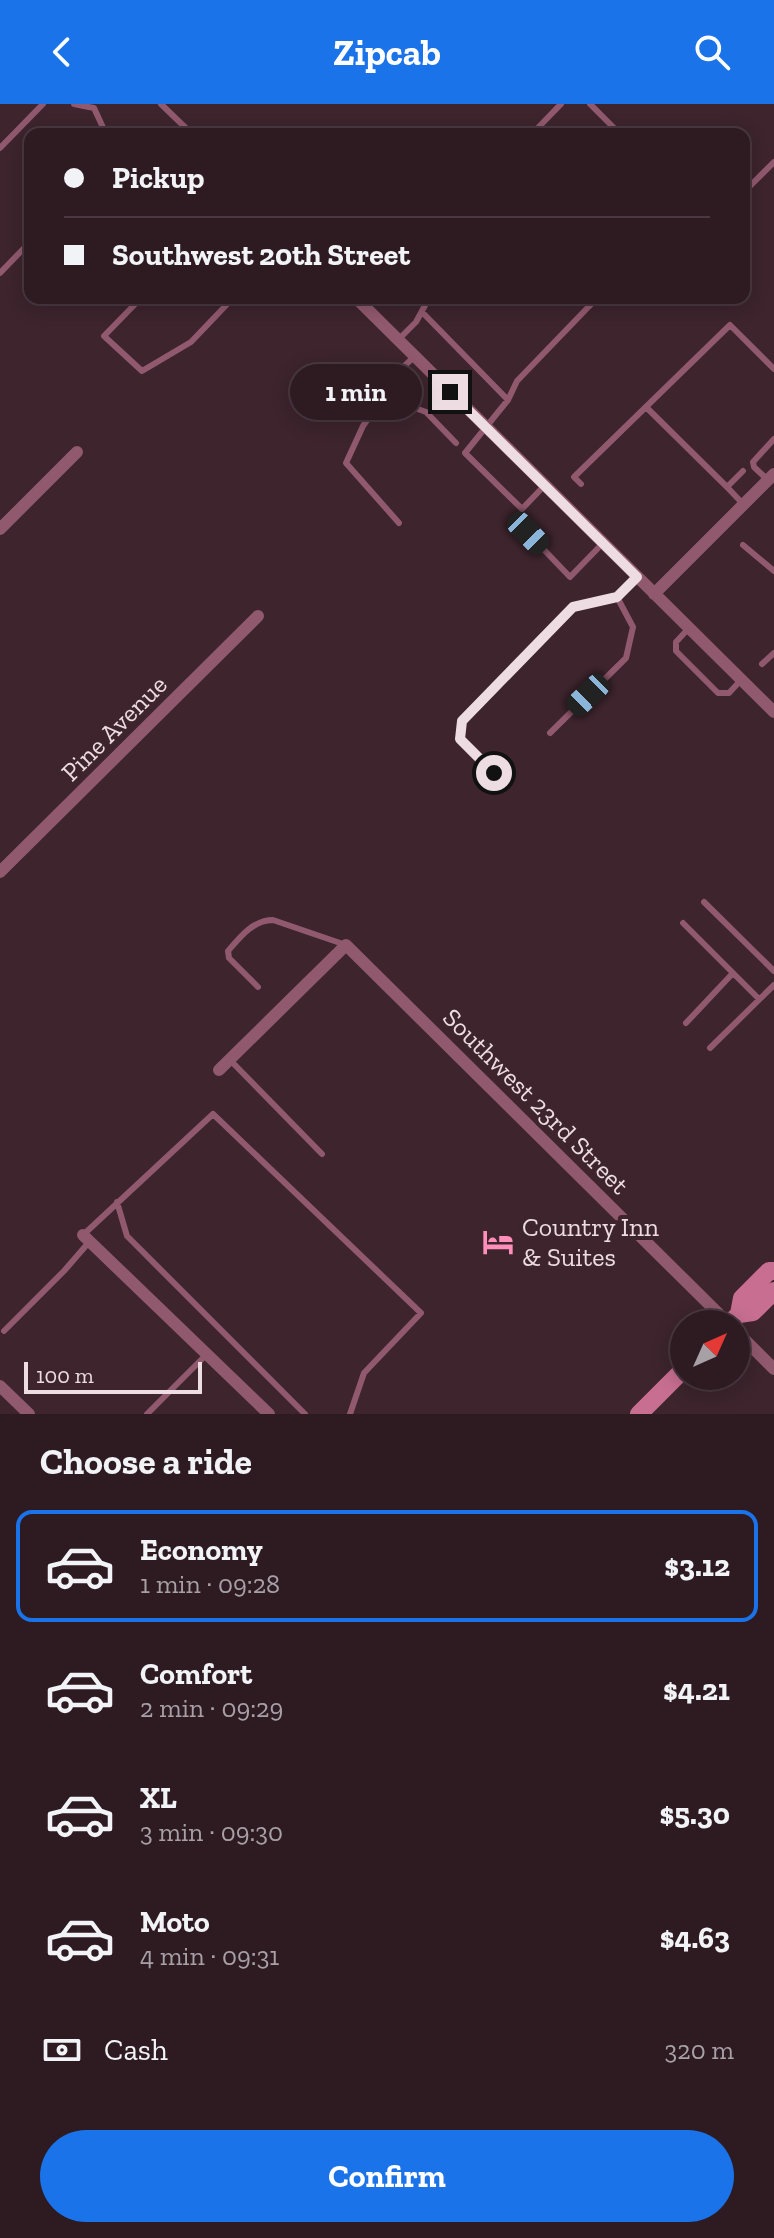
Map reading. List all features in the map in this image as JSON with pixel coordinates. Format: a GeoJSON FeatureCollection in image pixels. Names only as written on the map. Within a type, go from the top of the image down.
{"type":"FeatureCollection","features":[{"type":"Feature","properties":{"kind":"main road"},"geometry":{"type":"LineString","coordinates":[[739,1310],[742,1298],[769,1271],[774,1271]]}},
{"type":"Feature","properties":{"kind":"main road"},"geometry":{"type":"LineString","coordinates":[[750,1314],[774,1291]]}},
{"type":"Feature","properties":{"kind":"main road"},"geometry":{"type":"LineString","coordinates":[[646,1412],[670,1385]]}},
{"type":"Feature","properties":{"kind":"street"},"geometry":{"type":"LineString","coordinates":[[367,304],[397,340],[774,712]]}},
{"type":"Feature","properties":{"kind":"street"},"geometry":{"type":"LineString","coordinates":[[0,529],[77,452]]}},
{"type":"Feature","properties":{"kind":"street"},"geometry":{"type":"LineString","coordinates":[[654,594],[771,477]]}},
{"type":"Feature","properties":{"kind":"street","name":"Pine Avenue"},"geometry":{"type":"LineString","coordinates":[[0,872],[258,616]]}},
{"type":"Feature","properties":{"kind":"street"},"geometry":{"type":"LineString","coordinates":[[219,1070],[346,945]]}},
{"type":"Feature","properties":{"kind":"street","name":"Southwest 23rd Street"},"geometry":{"type":"LineString","coordinates":[[346,945],[722,1310]]}},
{"type":"Feature","properties":{"kind":"street"},"geometry":{"type":"LineString","coordinates":[[87,1238],[269,1414]]}},
{"type":"Feature","properties":{"kind":"street","name":"Southwest 23rd Street"},"geometry":{"type":"LineString","coordinates":[[750,1341],[774,1369]]}},
{"type":"Feature","properties":{"kind":"street"},"geometry":{"type":"LineString","coordinates":[[0,1386],[29,1414]]}},
{"type":"Feature","properties":{"kind":"lane"},"geometry":{"type":"LineString","coordinates":[[0,148],[43,104]]}},
{"type":"Feature","properties":{"kind":"lane"},"geometry":{"type":"LineString","coordinates":[[74,104],[96,106],[104,128]]}},
{"type":"Feature","properties":{"kind":"lane"},"geometry":{"type":"LineString","coordinates":[[161,104],[186,128]]}},
{"type":"Feature","properties":{"kind":"lane"},"geometry":{"type":"LineString","coordinates":[[169,112],[178,104]]}},
{"type":"Feature","properties":{"kind":"lane"},"geometry":{"type":"LineString","coordinates":[[538,128],[561,104]]}},
{"type":"Feature","properties":{"kind":"lane"},"geometry":{"type":"LineString","coordinates":[[590,104],[614,128]]}},
{"type":"Feature","properties":{"kind":"lane"},"geometry":{"type":"LineString","coordinates":[[750,186],[774,162]]}},
{"type":"Feature","properties":{"kind":"lane"},"geometry":{"type":"LineString","coordinates":[[0,273],[24,248]]}},
{"type":"Feature","properties":{"kind":"lane"},"geometry":{"type":"LineString","coordinates":[[135,304],[104,336],[142,371],[191,342],[227,304]]}},
{"type":"Feature","properties":{"kind":"lane"},"geometry":{"type":"LineString","coordinates":[[397,340],[416,322],[426,304]]}},
{"type":"Feature","properties":{"kind":"lane"},"geometry":{"type":"LineString","coordinates":[[545,485],[522,509],[465,453],[508,400],[517,381],[591,304]]}},
{"type":"Feature","properties":{"kind":"lane"},"geometry":{"type":"LineString","coordinates":[[422,312],[508,400]]}},
{"type":"Feature","properties":{"kind":"lane"},"geometry":{"type":"LineString","coordinates":[[581,484],[574,477],[730,325],[774,369]]}},
{"type":"Feature","properties":{"kind":"lane"},"geometry":{"type":"LineString","coordinates":[[399,523],[346,463],[363,426],[387,391],[389,380],[414,357]]}},
{"type":"Feature","properties":{"kind":"lane"},"geometry":{"type":"LineString","coordinates":[[387,391],[396,401],[426,412],[456,443]]}},
{"type":"Feature","properties":{"kind":"lane"},"geometry":{"type":"LineString","coordinates":[[646,407],[744,505]]}},
{"type":"Feature","properties":{"kind":"lane"},"geometry":{"type":"LineString","coordinates":[[771,477],[754,467],[753,462],[774,439]]}},
{"type":"Feature","properties":{"kind":"lane"},"geometry":{"type":"LineString","coordinates":[[727,487],[743,471]]}},
{"type":"Feature","properties":{"kind":"lane"},"geometry":{"type":"LineString","coordinates":[[528,533],[570,577],[603,543]]}},
{"type":"Feature","properties":{"kind":"lane"},"geometry":{"type":"LineString","coordinates":[[743,545],[774,571]]}},
{"type":"Feature","properties":{"kind":"lane"},"geometry":{"type":"LineString","coordinates":[[494,773],[460,739],[462,721],[573,607],[617,597],[637,577]]}},
{"type":"Feature","properties":{"kind":"lane"},"geometry":{"type":"LineString","coordinates":[[550,733],[626,658],[633,627],[617,597]]}},
{"type":"Feature","properties":{"kind":"lane"},"geometry":{"type":"LineString","coordinates":[[689,628],[676,642],[676,651],[718,693],[729,693],[741,680]]}},
{"type":"Feature","properties":{"kind":"lane"},"geometry":{"type":"LineString","coordinates":[[762,664],[774,653]]}},
{"type":"Feature","properties":{"kind":"lane"},"geometry":{"type":"LineString","coordinates":[[704,902],[774,971]]}},
{"type":"Feature","properties":{"kind":"lane"},"geometry":{"type":"LineString","coordinates":[[258,987],[229,958],[228,951],[254,925],[264,920],[273,920],[346,945]]}},
{"type":"Feature","properties":{"kind":"lane"},"geometry":{"type":"LineString","coordinates":[[683,923],[759,999]]}},
{"type":"Feature","properties":{"kind":"lane"},"geometry":{"type":"LineString","coordinates":[[686,1023],[733,973]]}},
{"type":"Feature","properties":{"kind":"lane"},"geometry":{"type":"LineString","coordinates":[[710,1048],[774,985]]}},
{"type":"Feature","properties":{"kind":"lane"},"geometry":{"type":"LineString","coordinates":[[229,1059],[322,1154]]}},
{"type":"Feature","properties":{"kind":"lane"},"geometry":{"type":"LineString","coordinates":[[4,1331],[64,1271],[117,1202],[213,1114],[421,1313],[364,1373],[350,1414]]}},
{"type":"Feature","properties":{"kind":"lane"},"geometry":{"type":"LineString","coordinates":[[117,1202],[127,1236],[305,1414]]}},
{"type":"Feature","properties":{"kind":"lane"},"geometry":{"type":"LineString","coordinates":[[147,1414],[207,1354]]}},
{"type":"Feature","properties":{"kind":"place","name":"Country Inn & Suites"},"geometry":{"type":"Point","coordinates":[498,1242]}},
{"type":"Feature","properties":{"kind":"route"},"geometry":{"type":"LineString","coordinates":[[450,392],[637,577],[617,597],[573,607],[462,721],[460,739],[494,773]]}}]}
